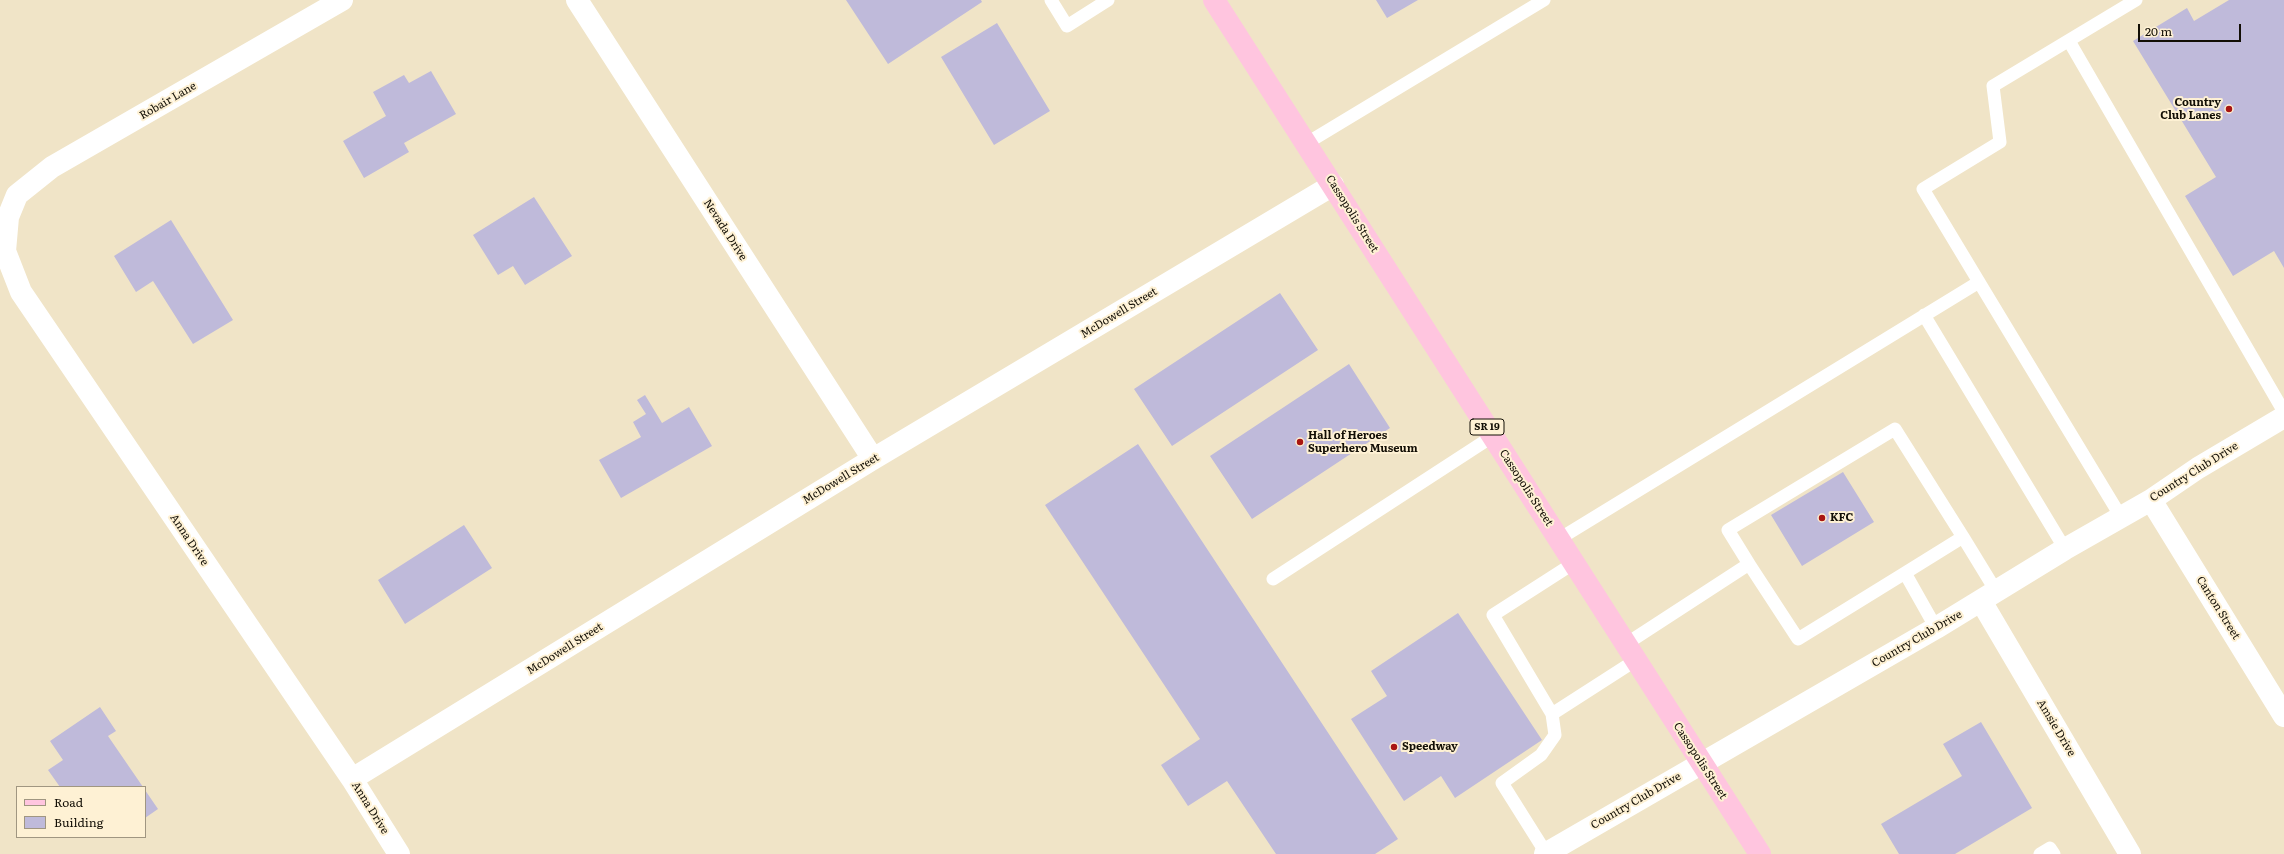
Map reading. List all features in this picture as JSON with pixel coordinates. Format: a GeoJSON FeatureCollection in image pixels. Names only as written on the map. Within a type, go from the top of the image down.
{"type":"FeatureCollection","features":[{"type":"Feature","properties":{"kind":"main road","name":"Cassopolis Street"},"geometry":{"type":"LineString","coordinates":[[1214,0],[1307,143],[1760,854]]}},
{"type":"Feature","properties":{"kind":"street","name":"Robair Lane"},"geometry":{"type":"LineString","coordinates":[[8,217],[17,196],[52,167],[342,0]]}},
{"type":"Feature","properties":{"kind":"street","name":"Nevada Drive"},"geometry":{"type":"LineString","coordinates":[[577,0],[873,459]]}},
{"type":"Feature","properties":{"kind":"street","name":"McDowell Street"},"geometry":{"type":"LineString","coordinates":[[352,779],[873,459],[1333,185]]}},
{"type":"Feature","properties":{"kind":"street","name":"Anna Drive"},"geometry":{"type":"LineString","coordinates":[[8,217],[5,251],[21,292],[352,779],[399,854]]}},
{"type":"Feature","properties":{"kind":"street","name":"Country Club Drive"},"geometry":{"type":"LineString","coordinates":[[1546,854],[1936,628],[2065,549],[2151,500],[2198,468],[2284,417]]}},
{"type":"Feature","properties":{"kind":"street","name":"Canton Street"},"geometry":{"type":"LineString","coordinates":[[2151,500],[2284,716]]}},
{"type":"Feature","properties":{"kind":"street","name":"Amsie Drive"},"geometry":{"type":"LineString","coordinates":[[1988,596],[2130,854]]}},
{"type":"Feature","properties":{"kind":"lane"},"geometry":{"type":"LineString","coordinates":[[1051,0],[1067,26],[1108,0]]}},
{"type":"Feature","properties":{"kind":"lane"},"geometry":{"type":"LineString","coordinates":[[1307,143],[1544,0]]}},
{"type":"Feature","properties":{"kind":"lane"},"geometry":{"type":"LineString","coordinates":[[2121,517],[1923,189],[2000,142],[1993,86],[2136,0]]}},
{"type":"Feature","properties":{"kind":"lane"},"geometry":{"type":"LineString","coordinates":[[2069,41],[2284,412]]}},
{"type":"Feature","properties":{"kind":"lane"},"geometry":{"type":"LineString","coordinates":[[1559,539],[1979,282]]}},
{"type":"Feature","properties":{"kind":"lane"},"geometry":{"type":"LineString","coordinates":[[1924,315],[2065,549]]}},
{"type":"Feature","properties":{"kind":"lane"},"geometry":{"type":"LineString","coordinates":[[1964,538],[1798,639],[1728,530],[1895,429],[1964,538],[1988,596]]}},
{"type":"Feature","properties":{"kind":"lane"},"geometry":{"type":"LineString","coordinates":[[1273,579],[1493,436]]}},
{"type":"Feature","properties":{"kind":"lane"},"geometry":{"type":"LineString","coordinates":[[1546,854],[1502,783],[1541,755],[1555,735],[1552,714],[1493,615],[1574,563]]}},
{"type":"Feature","properties":{"kind":"lane"},"geometry":{"type":"LineString","coordinates":[[1552,714],[1631,652],[1749,564]]}},
{"type":"Feature","properties":{"kind":"lane"},"geometry":{"type":"LineString","coordinates":[[1905,574],[1936,628]]}},
{"type":"Feature","properties":{"kind":"lane"},"geometry":{"type":"LineString","coordinates":[[2040,854],[2050,848],[2054,854]]}},
{"type":"Feature","properties":{"kind":"building"},"geometry":{"type":"Polygon","coordinates":[[[846,0],[981,0],[982,2],[888,64],[846,0]]]}},
{"type":"Feature","properties":{"kind":"building"},"geometry":{"type":"Polygon","coordinates":[[[1376,0],[1418,0],[1387,18],[1376,0]]]}},
{"type":"Feature","properties":{"kind":"building","name":"Country Club Lanes"},"geometry":{"type":"Polygon","coordinates":[[[2229,0],[2284,0],[2284,268],[2274,251],[2233,276],[2185,196],[2216,177],[2133,41],[2187,8],[2194,21],[2229,0]]]}},
{"type":"Feature","properties":{"kind":"building"},"geometry":{"type":"Polygon","coordinates":[[[997,23],[1050,111],[994,145],[941,57],[997,23]]]}},
{"type":"Feature","properties":{"kind":"building"},"geometry":{"type":"Polygon","coordinates":[[[431,71],[456,114],[404,143],[409,152],[364,178],[343,141],[386,116],[373,92],[404,75],[409,83],[431,71]]]}},
{"type":"Feature","properties":{"kind":"building"},"geometry":{"type":"Polygon","coordinates":[[[534,197],[572,256],[525,285],[513,266],[498,275],[473,235],[534,197]]]}},
{"type":"Feature","properties":{"kind":"building"},"geometry":{"type":"Polygon","coordinates":[[[171,220],[233,320],[193,344],[153,281],[136,292],[114,256],[171,220]]]}},
{"type":"Feature","properties":{"kind":"building"},"geometry":{"type":"Polygon","coordinates":[[[1280,293],[1318,350],[1172,446],[1134,389],[1280,293]]]}},
{"type":"Feature","properties":{"kind":"building","name":"Hall of Heroes Superhero Museum"},"geometry":{"type":"Polygon","coordinates":[[[1349,364],[1390,428],[1252,519],[1210,456],[1349,364]]]}},
{"type":"Feature","properties":{"kind":"building"},"geometry":{"type":"Polygon","coordinates":[[[645,395],[662,423],[689,407],[712,446],[621,498],[599,460],[641,437],[633,422],[646,414],[637,400],[645,395]]]}},
{"type":"Feature","properties":{"kind":"building"},"geometry":{"type":"Polygon","coordinates":[[[1138,444],[1398,839],[1375,854],[1276,854],[1227,781],[1188,806],[1161,765],[1200,739],[1045,505],[1138,444]]]}},
{"type":"Feature","properties":{"kind":"building"},"geometry":{"type":"Polygon","coordinates":[[[1843,472],[1874,522],[1802,566],[1771,515],[1843,472]]]}},
{"type":"Feature","properties":{"kind":"building"},"geometry":{"type":"Polygon","coordinates":[[[464,525],[492,568],[405,624],[378,580],[464,525]]]}},
{"type":"Feature","properties":{"kind":"building"},"geometry":{"type":"Polygon","coordinates":[[[1458,613],[1542,740],[1455,798],[1441,776],[1404,801],[1351,719],[1387,696],[1371,671],[1458,613]]]}},
{"type":"Feature","properties":{"kind":"building"},"geometry":{"type":"Polygon","coordinates":[[[100,707],[116,731],[108,736],[142,786],[59,786],[48,770],[63,760],[50,741],[100,707]]]}},
{"type":"Feature","properties":{"kind":"building"},"geometry":{"type":"Polygon","coordinates":[[[1981,722],[2032,808],[1955,854],[1899,854],[1881,824],[1962,776],[1943,744],[1981,722]]]}},
{"type":"Feature","properties":{"kind":"building"},"geometry":{"type":"Polygon","coordinates":[[[146,791],[158,809],[146,817],[146,791]]]}},
{"type":"Feature","properties":{"kind":"place","name":"Country Club Lanes"},"geometry":{"type":"Point","coordinates":[2229,109]}},
{"type":"Feature","properties":{"kind":"place","name":"Hall of Heroes Superhero Museum"},"geometry":{"type":"Point","coordinates":[1300,442]}},
{"type":"Feature","properties":{"kind":"place","name":"KFC"},"geometry":{"type":"Point","coordinates":[1822,518]}},
{"type":"Feature","properties":{"kind":"place","name":"Speedway"},"geometry":{"type":"Point","coordinates":[1394,747]}}]}
